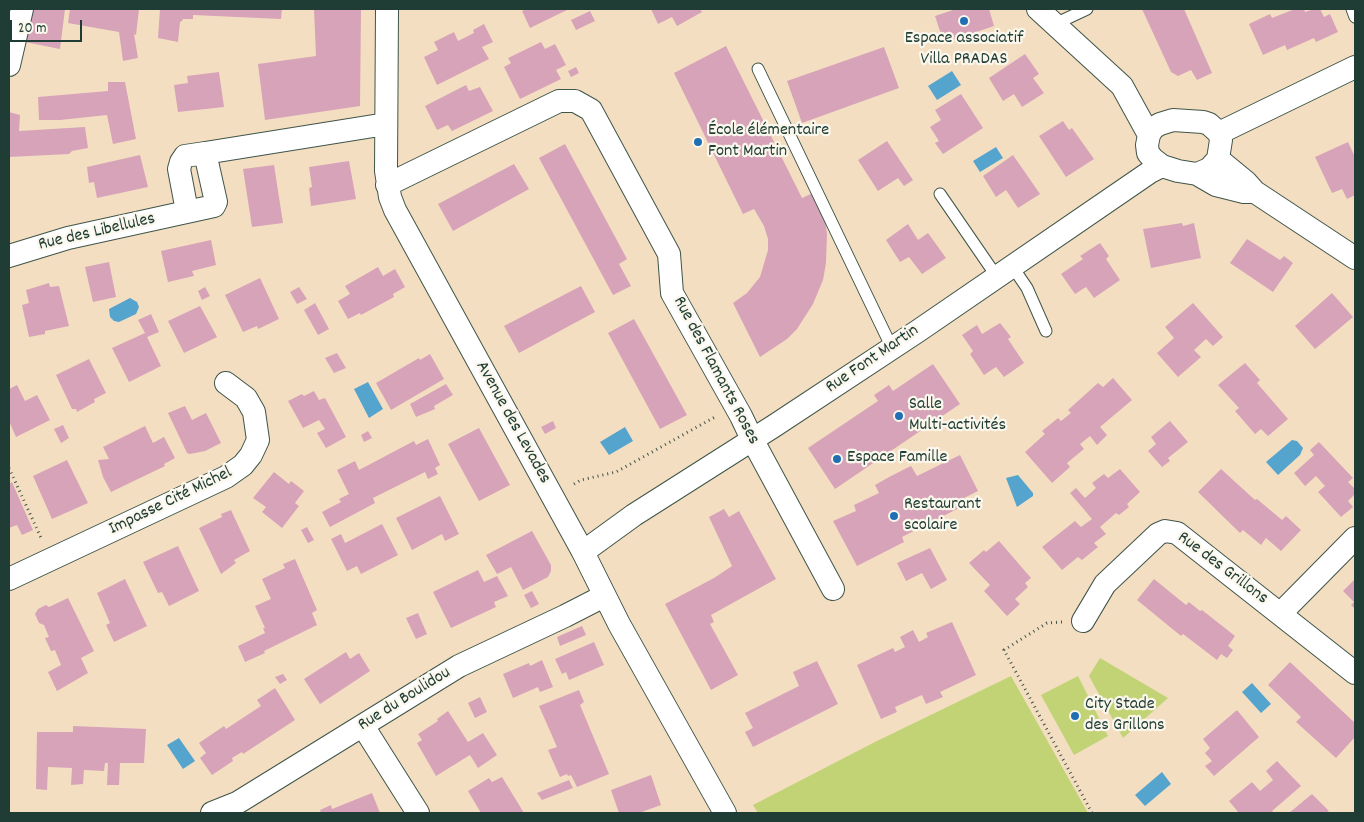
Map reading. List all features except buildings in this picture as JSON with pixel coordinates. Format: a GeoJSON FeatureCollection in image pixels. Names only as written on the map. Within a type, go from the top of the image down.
{"type":"FeatureCollection","features":[{"type":"Feature","properties":{"kind":"street"},"geometry":{"type":"LineString","coordinates":[[9,65],[22,9]]}},
{"type":"Feature","properties":{"kind":"street","name":"Avenue des Levades"},"geometry":{"type":"LineString","coordinates":[[387,9],[386,124],[388,185],[390,198],[395,210],[583,552],[604,596],[726,813]]}},
{"type":"Feature","properties":{"kind":"street"},"geometry":{"type":"LineString","coordinates":[[1038,9],[1122,86],[1149,135]]}},
{"type":"Feature","properties":{"kind":"street"},"geometry":{"type":"LineString","coordinates":[[1220,133],[1355,67]]}},
{"type":"Feature","properties":{"kind":"street","name":"Rue des Flamants Roses"},"geometry":{"type":"LineString","coordinates":[[388,185],[558,101],[575,101],[587,107],[593,113],[669,254],[672,293],[742,416],[752,440],[832,589]]}},
{"type":"Feature","properties":{"kind":"street"},"geometry":{"type":"LineString","coordinates":[[1197,174],[1209,169],[1218,159],[1221,140],[1220,133],[1209,124],[1203,122],[1173,120],[1153,128],[1149,135],[1148,153],[1162,166],[1178,172],[1197,174],[1216,185],[1244,192],[1255,192]]}},
{"type":"Feature","properties":{"kind":"street"},"geometry":{"type":"LineString","coordinates":[[187,212],[179,169],[185,156],[386,124]]}},
{"type":"Feature","properties":{"kind":"street","name":"Rue des Libellules"},"geometry":{"type":"LineString","coordinates":[[9,256],[68,238],[214,206],[216,202],[205,153]]}},
{"type":"Feature","properties":{"kind":"street"},"geometry":{"type":"LineString","coordinates":[[1218,159],[1255,192],[1355,258]]}},
{"type":"Feature","properties":{"kind":"street","name":"Rue Font Martin"},"geometry":{"type":"LineString","coordinates":[[583,552],[634,515],[892,348],[1150,172],[1162,166]]}},
{"type":"Feature","properties":{"kind":"street","name":"Impasse Cité Michel"},"geometry":{"type":"LineString","coordinates":[[9,579],[226,477],[243,465],[251,455],[258,440],[254,412],[246,398],[226,383]]}},
{"type":"Feature","properties":{"kind":"street","name":"Rue des Grillons"},"geometry":{"type":"LineString","coordinates":[[1083,621],[1105,584],[1158,534],[1165,531],[1177,533],[1355,673]]}},
{"type":"Feature","properties":{"kind":"street","name":"Rue des Grillons"},"geometry":{"type":"LineString","coordinates":[[1281,613],[1355,538]]}},
{"type":"Feature","properties":{"kind":"street","name":"Rue du Boulidou"},"geometry":{"type":"LineString","coordinates":[[212,813],[237,803],[459,666],[604,596]]}},
{"type":"Feature","properties":{"kind":"street"},"geometry":{"type":"LineString","coordinates":[[363,726],[418,813]]}},
{"type":"Feature","properties":{"kind":"lane"},"geometry":{"type":"LineString","coordinates":[[1055,24],[1087,9]]}},
{"type":"Feature","properties":{"kind":"lane"},"geometry":{"type":"LineString","coordinates":[[1352,9],[1355,16]]}},
{"type":"Feature","properties":{"kind":"lane"},"geometry":{"type":"LineString","coordinates":[[758,69],[892,348]]}},
{"type":"Feature","properties":{"kind":"lane"},"geometry":{"type":"LineString","coordinates":[[940,194],[1004,271],[1026,288],[1046,331]]}},
{"type":"Feature","properties":{"kind":"path"},"geometry":{"type":"LineString","coordinates":[[574,484],[581,480],[616,472],[728,410],[734,410],[742,416]]}},
{"type":"Feature","properties":{"kind":"path"},"geometry":{"type":"LineString","coordinates":[[9,468],[51,560]]}},
{"type":"Feature","properties":{"kind":"path"},"geometry":{"type":"LineString","coordinates":[[1083,621],[1047,623],[1004,650],[1092,813]]}},
{"type":"Feature","properties":{"kind":"green space"},"geometry":{"type":"Polygon","coordinates":[[[1100,658],[1168,698],[1123,738],[1089,676],[1100,658]]]}},
{"type":"Feature","properties":{"kind":"green space"},"geometry":{"type":"Polygon","coordinates":[[[1011,676],[1088,813],[758,813],[753,805],[875,742],[1011,676]]]}},
{"type":"Feature","properties":{"kind":"green space","name":"City Stade des Grillons"},"geometry":{"type":"Polygon","coordinates":[[[1078,676],[1108,736],[1074,755],[1041,695],[1078,676]]]}},
{"type":"Feature","properties":{"kind":"water"},"geometry":{"type":"Polygon","coordinates":[[[952,71],[961,85],[937,100],[928,86],[952,71]]]}},
{"type":"Feature","properties":{"kind":"water"},"geometry":{"type":"Polygon","coordinates":[[[996,147],[1003,158],[980,172],[973,161],[996,147]]]}},
{"type":"Feature","properties":{"kind":"water"},"geometry":{"type":"Polygon","coordinates":[[[130,298],[137,302],[139,307],[136,314],[119,322],[114,321],[110,317],[109,309],[130,298]]]}},
{"type":"Feature","properties":{"kind":"water"},"geometry":{"type":"Polygon","coordinates":[[[368,382],[383,409],[369,418],[354,389],[368,382]]]}},
{"type":"Feature","properties":{"kind":"water"},"geometry":{"type":"Polygon","coordinates":[[[625,427],[633,441],[609,455],[600,442],[625,427]]]}},
{"type":"Feature","properties":{"kind":"water"},"geometry":{"type":"Polygon","coordinates":[[[1292,440],[1297,441],[1303,448],[1300,455],[1278,475],[1266,462],[1292,440]]]}},
{"type":"Feature","properties":{"kind":"water"},"geometry":{"type":"Polygon","coordinates":[[[1018,475],[1033,493],[1033,496],[1017,507],[1006,478],[1018,475]]]}},
{"type":"Feature","properties":{"kind":"water"},"geometry":{"type":"Polygon","coordinates":[[[1252,683],[1271,704],[1261,713],[1242,692],[1252,683]]]}},
{"type":"Feature","properties":{"kind":"water"},"geometry":{"type":"Polygon","coordinates":[[[179,738],[195,761],[183,769],[167,745],[179,738]]]}},
{"type":"Feature","properties":{"kind":"water"},"geometry":{"type":"Polygon","coordinates":[[[1162,772],[1171,784],[1145,806],[1135,795],[1162,772]]]}},
{"type":"Feature","properties":{"kind":"place","name":"Espace associatif Villa PRADAS"},"geometry":{"type":"Point","coordinates":[964,21]}},
{"type":"Feature","properties":{"kind":"place","name":"École élémentaire Font Martin"},"geometry":{"type":"Point","coordinates":[698,142]}},
{"type":"Feature","properties":{"kind":"place","name":"Salle Multi-activités"},"geometry":{"type":"Point","coordinates":[899,416]}},
{"type":"Feature","properties":{"kind":"place","name":"Espace Famille"},"geometry":{"type":"Point","coordinates":[837,459]}},
{"type":"Feature","properties":{"kind":"place","name":"Restaurant scolaire"},"geometry":{"type":"Point","coordinates":[894,516]}},
{"type":"Feature","properties":{"kind":"place","name":"City Stade des Grillons"},"geometry":{"type":"Point","coordinates":[1075,716]}}]}
